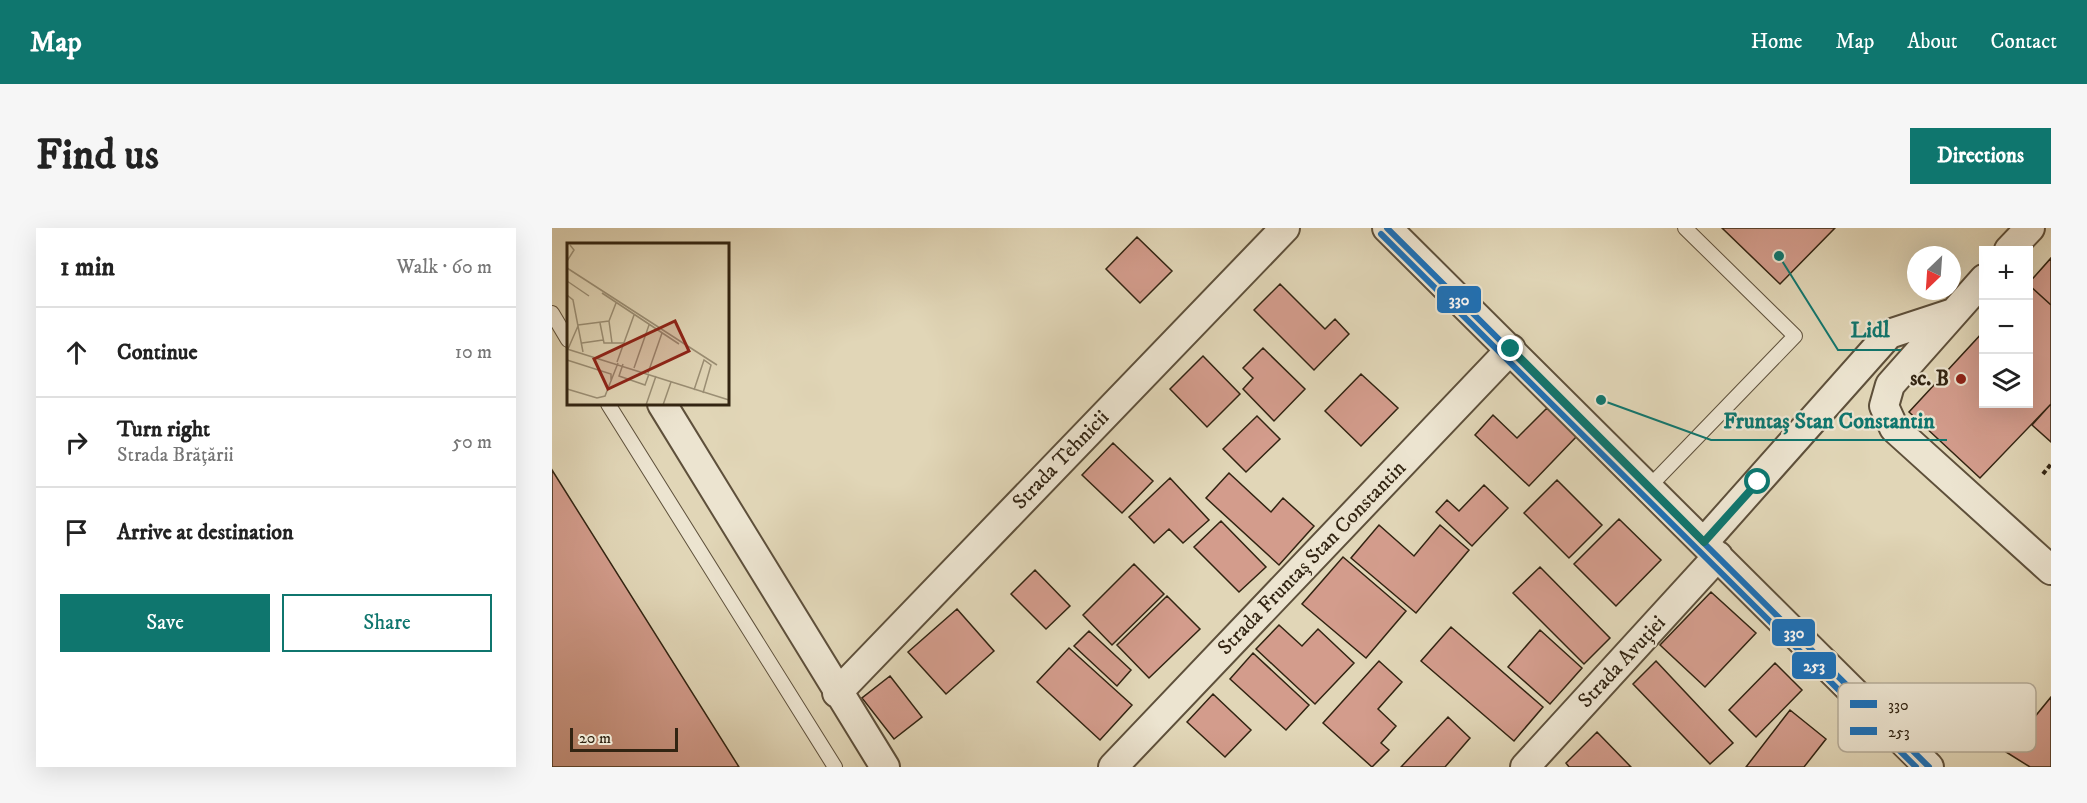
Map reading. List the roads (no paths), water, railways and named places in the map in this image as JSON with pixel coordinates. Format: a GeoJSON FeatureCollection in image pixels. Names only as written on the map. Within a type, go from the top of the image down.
{"type":"FeatureCollection","features":[{"type":"Feature","properties":{"kind":"street","name":"Strada Tehnicii"},"geometry":{"type":"LineString","coordinates":[[837,693],[1285,228]]}},
{"type":"Feature","properties":{"kind":"street"},"geometry":{"type":"LineString","coordinates":[[1387,228],[1650,486],[1845,683]]}},
{"type":"Feature","properties":{"kind":"street"},"geometry":{"type":"LineString","coordinates":[[2013,246],[2030,228]]}},
{"type":"Feature","properties":{"kind":"street"},"geometry":{"type":"LineString","coordinates":[[1979,283],[1890,385],[1884,406],[1894,428],[2051,570]]}},
{"type":"Feature","properties":{"kind":"street","name":"Strada Avuției"},"geometry":{"type":"LineString","coordinates":[[1525,767],[1711,549],[1889,334],[1952,313]]}},
{"type":"Feature","properties":{"kind":"street","name":"Strada Fruntaș Stan Constantin"},"geometry":{"type":"LineString","coordinates":[[1113,767],[1511,349]]}},
{"type":"Feature","properties":{"kind":"street"},"geometry":{"type":"LineString","coordinates":[[663,405],[837,693],[885,767]]}},
{"type":"Feature","properties":{"kind":"street"},"geometry":{"type":"LineString","coordinates":[[1914,752],[1929,767]]}},
{"type":"Feature","properties":{"kind":"lane"},"geometry":{"type":"LineString","coordinates":[[1650,486],[1795,336],[1685,228]]}},
{"type":"Feature","properties":{"kind":"lane"},"geometry":{"type":"LineString","coordinates":[[552,313],[567,338]]}},
{"type":"Feature","properties":{"kind":"lane"},"geometry":{"type":"LineString","coordinates":[[609,405],[835,767]]}},
{"type":"Feature","properties":{"kind":"place","name":"Lidl"},"geometry":{"type":"Point","coordinates":[1779,256]}},
{"type":"Feature","properties":{"kind":"place","name":"sc. B"},"geometry":{"type":"Point","coordinates":[1961,379]}},
{"type":"Feature","properties":{"kind":"place","name":"Fruntaș Stan Constantin"},"geometry":{"type":"Point","coordinates":[1601,400]}}]}
